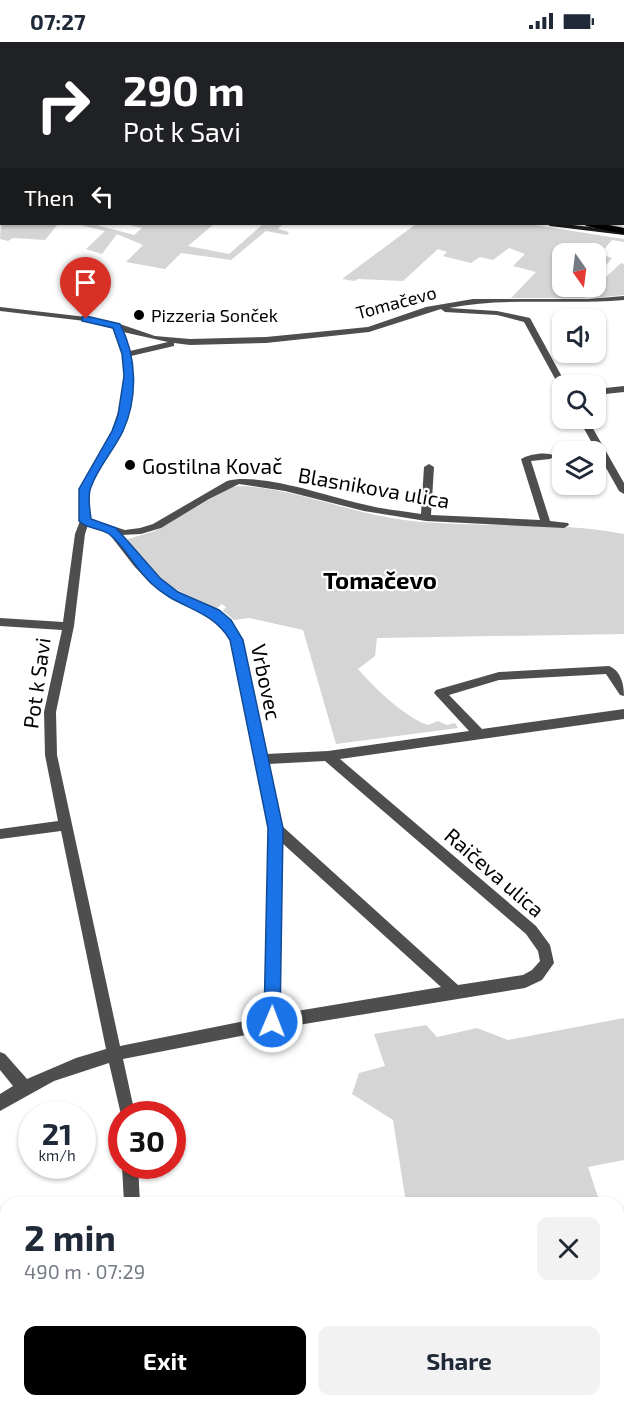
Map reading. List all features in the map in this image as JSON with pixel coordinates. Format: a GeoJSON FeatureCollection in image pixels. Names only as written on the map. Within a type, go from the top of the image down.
{"type":"FeatureCollection","features":[{"type":"Feature","properties":{"kind":"highway"},"geometry":{"type":"LineString","coordinates":[[594,225],[624,232]]}},
{"type":"Feature","properties":{"kind":"street"},"geometry":{"type":"LineString","coordinates":[[559,225],[624,232]]}},
{"type":"Feature","properties":{"kind":"street","name":"Tomačevo"},"geometry":{"type":"LineString","coordinates":[[0,309],[79,318],[178,342],[266,340],[357,330],[378,326],[429,309],[480,301],[588,301],[624,298]]}},
{"type":"Feature","properties":{"kind":"street"},"geometry":{"type":"LineString","coordinates":[[429,309],[524,317],[531,324],[557,375]]}},
{"type":"Feature","properties":{"kind":"street","name":"Pot k Savi"},"geometry":{"type":"LineString","coordinates":[[117,326],[127,354],[129,376],[123,415],[117,431],[84,489],[85,521],[80,534],[68,626],[50,712],[51,755],[124,1101]]}},
{"type":"Feature","properties":{"kind":"street"},"geometry":{"type":"LineString","coordinates":[[127,354],[178,342]]}},
{"type":"Feature","properties":{"kind":"street"},"geometry":{"type":"LineString","coordinates":[[606,391],[624,389]]}},
{"type":"Feature","properties":{"kind":"street"},"geometry":{"type":"LineString","coordinates":[[588,429],[624,491]]}},
{"type":"Feature","properties":{"kind":"street"},"geometry":{"type":"LineString","coordinates":[[546,525],[526,459],[550,456]]}},
{"type":"Feature","properties":{"kind":"street"},"geometry":{"type":"LineString","coordinates":[[426,518],[429,467]]}},
{"type":"Feature","properties":{"kind":"street","name":"Blasnikova ulica"},"geometry":{"type":"LineString","coordinates":[[85,521],[112,531],[125,533],[157,526],[205,496],[239,481],[285,488],[364,508],[426,518],[564,525]]}},
{"type":"Feature","properties":{"kind":"street","name":"Vrbovec"},"geometry":{"type":"LineString","coordinates":[[112,531],[155,581],[174,595],[214,613],[233,631],[276,828],[272,1022]]}},
{"type":"Feature","properties":{"kind":"street"},"geometry":{"type":"LineString","coordinates":[[0,622],[68,626]]}},
{"type":"Feature","properties":{"kind":"street"},"geometry":{"type":"LineString","coordinates":[[479,734],[441,693],[499,676],[609,670],[624,692]]}},
{"type":"Feature","properties":{"kind":"street"},"geometry":{"type":"LineString","coordinates":[[262,759],[328,756],[624,714]]}},
{"type":"Feature","properties":{"kind":"street","name":"Raičeva ulica"},"geometry":{"type":"LineString","coordinates":[[328,756],[531,930],[545,950],[547,963],[537,975],[525,981],[456,992]]}},
{"type":"Feature","properties":{"kind":"street"},"geometry":{"type":"LineString","coordinates":[[0,834],[66,825]]}},
{"type":"Feature","properties":{"kind":"street"},"geometry":{"type":"LineString","coordinates":[[276,828],[456,992]]}},
{"type":"Feature","properties":{"kind":"street"},"geometry":{"type":"LineString","coordinates":[[0,1102],[23,1086],[114,1053],[272,1022],[456,992]]}},
{"type":"Feature","properties":{"kind":"street"},"geometry":{"type":"LineString","coordinates":[[0,1059],[23,1086]]}},
{"type":"Feature","properties":{"kind":"street"},"geometry":{"type":"LineString","coordinates":[[131,1179],[132,1197]]}},
{"type":"Feature","properties":{"kind":"shaded area"},"geometry":{"type":"Polygon","coordinates":[[[1,225],[57,225],[45,240],[13,238],[8,241],[0,239],[1,225]]]}},
{"type":"Feature","properties":{"kind":"shaded area"},"geometry":{"type":"Polygon","coordinates":[[[80,225],[97,225],[134,235],[142,228],[129,225],[213,225],[188,246],[229,254],[262,225],[282,225],[278,229],[289,232],[287,235],[266,231],[231,260],[181,253],[165,269],[126,262],[143,245],[117,234],[102,254],[86,249],[105,231],[80,225]]]}},
{"type":"Feature","properties":{"kind":"shaded area"},"geometry":{"type":"Polygon","coordinates":[[[415,225],[534,225],[624,239],[624,242],[612,240],[606,247],[606,243],[552,243],[552,297],[587,297],[584,298],[511,298],[536,272],[513,266],[525,254],[509,248],[493,260],[480,257],[471,263],[443,256],[447,252],[438,249],[403,281],[358,279],[354,281],[342,279],[415,225]]]}},
{"type":"Feature","properties":{"kind":"shaded area"},"geometry":{"type":"Polygon","coordinates":[[[606,256],[612,258],[606,265],[606,256]]]}},
{"type":"Feature","properties":{"kind":"shaded area"},"geometry":{"type":"Polygon","coordinates":[[[621,263],[624,264],[624,295],[606,297],[606,277],[621,263]]]}},
{"type":"Feature","properties":{"kind":"shaded area"},"geometry":{"type":"Polygon","coordinates":[[[243,486],[303,496],[404,520],[431,523],[570,527],[624,534],[624,634],[377,638],[375,656],[358,669],[364,676],[390,701],[419,721],[428,725],[438,721],[447,725],[455,723],[458,728],[336,744],[303,630],[249,618],[234,620],[223,611],[226,607],[222,604],[216,609],[165,584],[128,543],[128,539],[155,531],[230,487],[243,486]]]}},
{"type":"Feature","properties":{"kind":"shaded area"},"geometry":{"type":"Polygon","coordinates":[[[624,1018],[624,1160],[588,1167],[598,1197],[405,1197],[393,1120],[352,1094],[359,1073],[385,1066],[374,1034],[426,1025],[437,1037],[477,1028],[508,1040],[624,1018]]]}},
{"type":"Feature","properties":{"kind":"place","name":"Pizzeria Sonček"},"geometry":{"type":"Point","coordinates":[139,315]}},
{"type":"Feature","properties":{"kind":"place","name":"Gostilna Kovač"},"geometry":{"type":"Point","coordinates":[130,465]}},
{"type":"Feature","properties":{"kind":"district","name":"Tomačevo"},"geometry":{"type":"Point","coordinates":[380,579]}},
{"type":"Feature","properties":{"kind":"route"},"geometry":{"type":"LineString","coordinates":[[86,319],[117,326],[127,354],[129,376],[127,399],[117,431],[84,489],[85,521],[112,531],[155,581],[174,595],[214,613],[233,631],[237,640],[276,828],[272,1022]]}}]}
